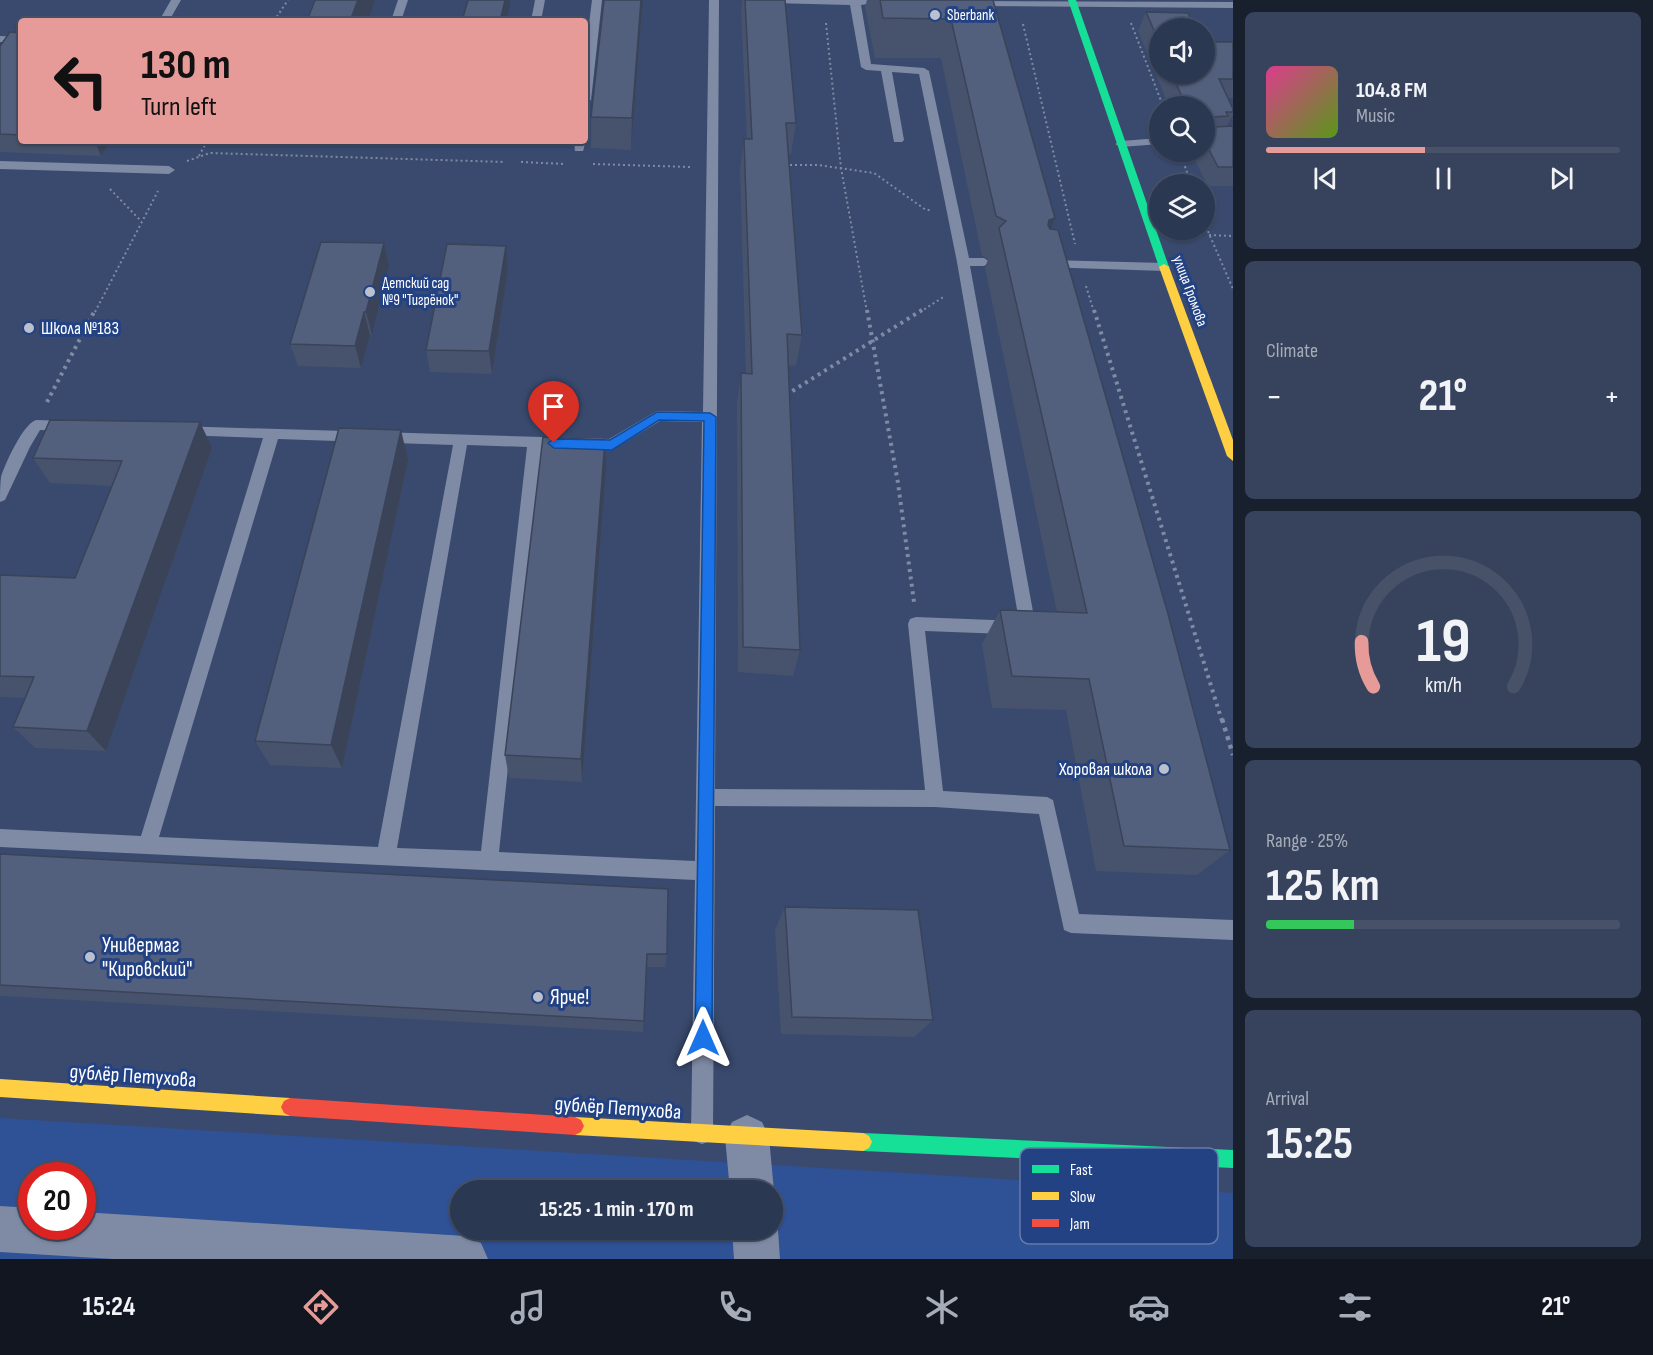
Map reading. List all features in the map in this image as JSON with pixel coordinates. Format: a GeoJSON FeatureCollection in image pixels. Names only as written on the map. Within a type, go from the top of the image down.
{"type":"FeatureCollection","features":[{"type":"Feature","properties":{"kind":"street","name":"улица Громова"},"geometry":{"type":"LineString","coordinates":[[1073,2],[1164,267],[1233,456]]}},
{"type":"Feature","properties":{"kind":"street","name":"дублёр Петухова"},"geometry":{"type":"LineString","coordinates":[[0,1088],[747,1137],[1020,1149]]}},
{"type":"Feature","properties":{"kind":"street"},"geometry":{"type":"LineString","coordinates":[[747,1137],[751,1180]]}},
{"type":"Feature","properties":{"kind":"street","name":"дублёр Петухова"},"geometry":{"type":"LineString","coordinates":[[1218,1158],[1233,1159]]}},
{"type":"Feature","properties":{"kind":"street"},"geometry":{"type":"LineString","coordinates":[[0,1229],[465,1259]]}},
{"type":"Feature","properties":{"kind":"street"},"geometry":{"type":"LineString","coordinates":[[756,1240],[757,1259]]}},
{"type":"Feature","properties":{"kind":"lane"},"geometry":{"type":"LineString","coordinates":[[166,18],[176,0]]}},
{"type":"Feature","properties":{"kind":"lane"},"geometry":{"type":"LineString","coordinates":[[397,18],[404,0]]}},
{"type":"Feature","properties":{"kind":"lane"},"geometry":{"type":"LineString","coordinates":[[537,18],[540,0]]}},
{"type":"Feature","properties":{"kind":"lane"},"geometry":{"type":"LineString","coordinates":[[588,75],[597,0]]}},
{"type":"Feature","properties":{"kind":"lane"},"geometry":{"type":"LineString","coordinates":[[702,1134],[714,0]]}},
{"type":"Feature","properties":{"kind":"lane"},"geometry":{"type":"LineString","coordinates":[[772,0],[879,3]]}},
{"type":"Feature","properties":{"kind":"lane"},"geometry":{"type":"LineString","coordinates":[[855,2],[866,67],[924,71],[967,282],[1028,628],[916,624],[935,799]]}},
{"type":"Feature","properties":{"kind":"lane"},"geometry":{"type":"LineString","coordinates":[[960,4],[1018,5],[1073,2],[1124,5],[1233,5]]}},
{"type":"Feature","properties":{"kind":"lane"},"geometry":{"type":"LineString","coordinates":[[0,39],[18,40]]}},
{"type":"Feature","properties":{"kind":"lane"},"geometry":{"type":"LineString","coordinates":[[886,68],[898,140]]}},
{"type":"Feature","properties":{"kind":"lane"},"geometry":{"type":"LineString","coordinates":[[1121,144],[1149,142]]}},
{"type":"Feature","properties":{"kind":"lane"},"geometry":{"type":"LineString","coordinates":[[0,165],[169,170]]}},
{"type":"Feature","properties":{"kind":"lane"},"geometry":{"type":"LineString","coordinates":[[963,262],[984,262]]}},
{"type":"Feature","properties":{"kind":"lane"},"geometry":{"type":"LineString","coordinates":[[1040,264],[1164,267]]}},
{"type":"Feature","properties":{"kind":"lane"},"geometry":{"type":"LineString","coordinates":[[166,430],[612,445],[657,416],[710,417]]}},
{"type":"Feature","properties":{"kind":"lane"},"geometry":{"type":"LineString","coordinates":[[0,496],[23,445],[36,424],[84,426]]}},
{"type":"Feature","properties":{"kind":"lane"},"geometry":{"type":"LineString","coordinates":[[147,845],[272,434]]}},
{"type":"Feature","properties":{"kind":"lane"},"geometry":{"type":"LineString","coordinates":[[386,856],[462,440]]}},
{"type":"Feature","properties":{"kind":"lane"},"geometry":{"type":"LineString","coordinates":[[489,861],[535,442]]}},
{"type":"Feature","properties":{"kind":"lane"},"geometry":{"type":"LineString","coordinates":[[706,797],[935,799],[1047,806],[1071,923],[1233,930]]}},
{"type":"Feature","properties":{"kind":"lane"},"geometry":{"type":"LineString","coordinates":[[0,838],[705,871]]}},
{"type":"Feature","properties":{"kind":"path"},"geometry":{"type":"LineString","coordinates":[[276,18],[288,0]]}},
{"type":"Feature","properties":{"kind":"path"},"geometry":{"type":"LineString","coordinates":[[813,1],[826,22],[842,168],[898,483],[916,624]]}},
{"type":"Feature","properties":{"kind":"path"},"geometry":{"type":"LineString","coordinates":[[1018,5],[1080,264],[1233,755]]}},
{"type":"Feature","properties":{"kind":"path"},"geometry":{"type":"LineString","coordinates":[[1124,5],[1159,96]]}},
{"type":"Feature","properties":{"kind":"path"},"geometry":{"type":"LineString","coordinates":[[199,156],[205,144]]}},
{"type":"Feature","properties":{"kind":"path"},"geometry":{"type":"LineString","coordinates":[[36,424],[169,170],[210,153],[571,164]]}},
{"type":"Feature","properties":{"kind":"path"},"geometry":{"type":"LineString","coordinates":[[582,164],[713,168]]}},
{"type":"Feature","properties":{"kind":"path"},"geometry":{"type":"LineString","coordinates":[[785,165],[818,165],[874,173],[926,210],[953,210]]}},
{"type":"Feature","properties":{"kind":"path"},"geometry":{"type":"LineString","coordinates":[[1215,235],[1233,236]]}},
{"type":"Feature","properties":{"kind":"path"},"geometry":{"type":"LineString","coordinates":[[1211,240],[1233,290]]}},
{"type":"Feature","properties":{"kind":"path"},"geometry":{"type":"LineString","coordinates":[[778,395],[789,395],[967,282]]}},
{"type":"Feature","properties":{"kind":"shaded area"},"geometry":{"type":"Polygon","coordinates":[[[0,1118],[1020,1180],[1020,1244],[1218,1244],[1218,1192],[1233,1193],[1233,1259],[0,1259],[0,1118]]]}},
{"type":"Feature","properties":{"kind":"building"},"geometry":{"type":"Polygon","coordinates":[[[315,0],[358,0],[351,18],[308,18],[315,0]]]}},
{"type":"Feature","properties":{"kind":"building"},"geometry":{"type":"Polygon","coordinates":[[[468,0],[505,0],[501,18],[463,18],[468,0]]]}},
{"type":"Feature","properties":{"kind":"building"},"geometry":{"type":"Polygon","coordinates":[[[604,0],[641,0],[632,118],[591,117],[604,0]]]}},
{"type":"Feature","properties":{"kind":"building"},"geometry":{"type":"Polygon","coordinates":[[[745,0],[785,0],[796,123],[786,123],[802,335],[787,334],[800,650],[743,647],[741,373],[752,374],[744,139],[752,139],[745,0]]]}},
{"type":"Feature","properties":{"kind":"building"},"geometry":{"type":"Polygon","coordinates":[[[880,0],[993,0],[1055,218],[1049,220],[1048,225],[1050,229],[1058,230],[1168,614],[1230,850],[1124,846],[1089,679],[1012,676],[1000,610],[1087,613],[999,228],[1006,221],[996,216],[951,19],[883,18],[880,0]]]}},
{"type":"Feature","properties":{"kind":"building"},"geometry":{"type":"Polygon","coordinates":[[[1146,12],[1188,13],[1190,18],[1149,18],[1146,12]]]}},
{"type":"Feature","properties":{"kind":"building"},"geometry":{"type":"Polygon","coordinates":[[[10,32],[18,33],[18,135],[0,134],[0,46],[10,32]]]}},
{"type":"Feature","properties":{"kind":"building"},"geometry":{"type":"Polygon","coordinates":[[[1215,42],[1233,42],[1233,79],[1219,79],[1233,112],[1226,112],[1228,116],[1215,117],[1215,96],[1182,96],[1176,84],[1215,84],[1215,42]]]}},
{"type":"Feature","properties":{"kind":"building"},"geometry":{"type":"Polygon","coordinates":[[[1233,126],[1233,167],[1218,167],[1215,161],[1215,127],[1233,126]]]}},
{"type":"Feature","properties":{"kind":"building"},"geometry":{"type":"Polygon","coordinates":[[[321,242],[384,243],[355,346],[290,344],[321,242]]]}},
{"type":"Feature","properties":{"kind":"building"},"geometry":{"type":"Polygon","coordinates":[[[447,244],[506,246],[489,351],[426,350],[447,244]]]}},
{"type":"Feature","properties":{"kind":"building"},"geometry":{"type":"Polygon","coordinates":[[[50,420],[200,422],[87,731],[13,727],[34,677],[0,676],[0,575],[75,578],[122,461],[33,458],[50,420]]]}},
{"type":"Feature","properties":{"kind":"building"},"geometry":{"type":"Polygon","coordinates":[[[339,428],[401,430],[331,745],[255,741],[339,428]]]}},
{"type":"Feature","properties":{"kind":"building"},"geometry":{"type":"Polygon","coordinates":[[[543,437],[605,440],[581,759],[505,755],[543,437]]]}},
{"type":"Feature","properties":{"kind":"building"},"geometry":{"type":"Polygon","coordinates":[[[0,854],[668,889],[667,954],[647,954],[644,1021],[0,985],[0,854]]]}},
{"type":"Feature","properties":{"kind":"building"},"geometry":{"type":"Polygon","coordinates":[[[785,907],[918,910],[933,1020],[792,1017],[785,907]]]}},
{"type":"Feature","properties":{"kind":"traffic: fast"},"geometry":{"type":"LineString","coordinates":[[1072,0],[1164,267]]}},
{"type":"Feature","properties":{"kind":"traffic: fast"},"geometry":{"type":"LineString","coordinates":[[863,1142],[1020,1149]]}},
{"type":"Feature","properties":{"kind":"traffic: fast"},"geometry":{"type":"LineString","coordinates":[[1218,1158],[1233,1159]]}},
{"type":"Feature","properties":{"kind":"traffic: slow"},"geometry":{"type":"LineString","coordinates":[[1164,267],[1233,456]]}},
{"type":"Feature","properties":{"kind":"traffic: slow"},"geometry":{"type":"LineString","coordinates":[[0,1088],[290,1107]]}},
{"type":"Feature","properties":{"kind":"traffic: slow"},"geometry":{"type":"LineString","coordinates":[[575,1126],[863,1142]]}},
{"type":"Feature","properties":{"kind":"traffic: jam"},"geometry":{"type":"LineString","coordinates":[[290,1107],[575,1126]]}},
{"type":"Feature","properties":{"kind":"place","name":"Sberbank"},"geometry":{"type":"Point","coordinates":[935,15]}},
{"type":"Feature","properties":{"kind":"place","name":"Детский сад №9 \"Тигрёнок\""},"geometry":{"type":"Point","coordinates":[370,292]}},
{"type":"Feature","properties":{"kind":"place","name":"Школа №183"},"geometry":{"type":"Point","coordinates":[29,328]}},
{"type":"Feature","properties":{"kind":"place","name":"Хоровая школа"},"geometry":{"type":"Point","coordinates":[1164,769]}},
{"type":"Feature","properties":{"kind":"place","name":"Универмаг \"Кировский\""},"geometry":{"type":"Point","coordinates":[90,957]}},
{"type":"Feature","properties":{"kind":"place","name":"Ярче!"},"geometry":{"type":"Point","coordinates":[538,997]}},
{"type":"Feature","properties":{"kind":"route"},"geometry":{"type":"LineString","coordinates":[[554,443],[612,445],[657,416],[710,417],[703,1038]]}}]}
